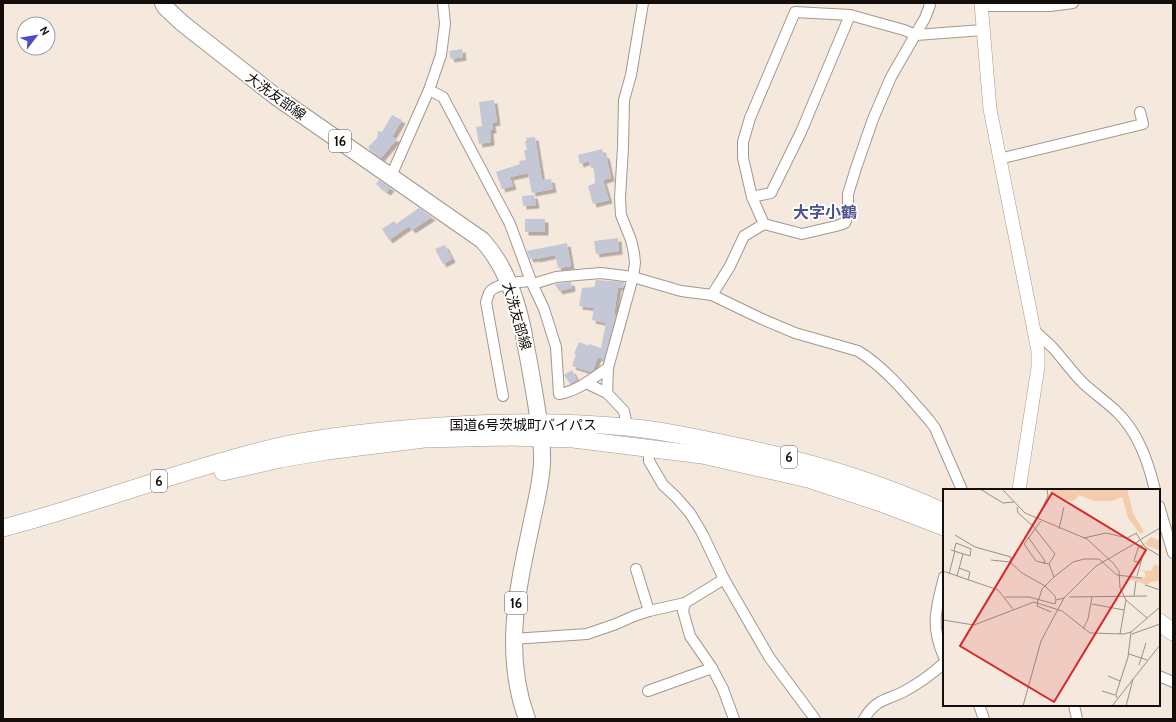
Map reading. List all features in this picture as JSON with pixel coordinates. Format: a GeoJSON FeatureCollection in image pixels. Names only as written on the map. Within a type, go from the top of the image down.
{"type":"FeatureCollection","features":[{"type":"Feature","properties":{"kind":"highway","name":"国道6号茨城町バイパス"},"geometry":{"type":"LineString","coordinates":[[3,528],[54,514],[199,468],[264,450],[307,441],[364,433],[451,424],[540,430],[627,427],[695,437],[792,458],[829,469],[915,498],[943,512]]}},
{"type":"Feature","properties":{"kind":"highway","name":"国道6号茨城町バイパス"},"geometry":{"type":"LineString","coordinates":[[540,430],[574,439],[702,455],[808,479],[884,504],[943,527]]}},
{"type":"Feature","properties":{"kind":"highway"},"geometry":{"type":"LineString","coordinates":[[1160,623],[1173,632]]}},
{"type":"Feature","properties":{"kind":"highway"},"geometry":{"type":"LineString","coordinates":[[1160,630],[1173,637]]}},
{"type":"Feature","properties":{"kind":"main road","name":"大洗友部線"},"geometry":{"type":"LineString","coordinates":[[163,3],[165,7],[182,23],[274,96],[482,240],[491,250],[502,267],[524,332],[540,430],[542,456],[539,487],[515,610],[513,639],[518,692],[527,719]]}},
{"type":"Feature","properties":{"kind":"street"},"geometry":{"type":"LineString","coordinates":[[391,176],[429,90],[441,55],[445,24],[443,3]]}},
{"type":"Feature","properties":{"kind":"street"},"geometry":{"type":"LineString","coordinates":[[607,393],[608,368],[633,277],[634,253],[631,240],[625,229],[621,214],[620,198],[624,147],[624,100],[631,75],[643,3]]}},
{"type":"Feature","properties":{"kind":"street"},"geometry":{"type":"LineString","coordinates":[[712,295],[730,266],[744,236],[764,224],[802,234],[845,223],[848,214],[848,194],[873,120],[891,77],[925,18],[929,3]]}},
{"type":"Feature","properties":{"kind":"street"},"geometry":{"type":"LineString","coordinates":[[1019,489],[1038,367],[1038,351],[990,109],[981,5],[1050,6],[1073,3]]}},
{"type":"Feature","properties":{"kind":"street"},"geometry":{"type":"LineString","coordinates":[[764,224],[752,197],[743,158],[743,142],[750,118],[794,12],[850,14],[916,35],[983,30]]}},
{"type":"Feature","properties":{"kind":"street"},"geometry":{"type":"LineString","coordinates":[[752,197],[771,193],[801,132],[850,14]]}},
{"type":"Feature","properties":{"kind":"street"},"geometry":{"type":"LineString","coordinates":[[429,90],[443,97],[510,224],[532,283],[544,309],[556,347],[559,394],[566,393],[586,383],[608,368]]}},
{"type":"Feature","properties":{"kind":"street"},"geometry":{"type":"LineString","coordinates":[[999,159],[1143,124],[1140,112]]}},
{"type":"Feature","properties":{"kind":"street"},"geometry":{"type":"LineString","coordinates":[[502,396],[486,302],[493,289],[509,284],[532,283],[577,274],[601,274],[633,277],[681,291],[712,295],[795,333],[858,351],[866,356],[886,374],[935,428],[962,489]]}},
{"type":"Feature","properties":{"kind":"street"},"geometry":{"type":"LineString","coordinates":[[1035,331],[1052,347],[1083,382],[1117,412],[1128,426],[1144,454],[1151,472],[1155,489]]}},
{"type":"Feature","properties":{"kind":"street"},"geometry":{"type":"LineString","coordinates":[[586,383],[607,393],[624,411],[627,427]]}},
{"type":"Feature","properties":{"kind":"street"},"geometry":{"type":"LineString","coordinates":[[649,449],[650,461],[663,485],[690,513],[702,533],[724,579],[769,657],[815,719]]}},
{"type":"Feature","properties":{"kind":"street"},"geometry":{"type":"LineString","coordinates":[[1160,509],[1173,553]]}},
{"type":"Feature","properties":{"kind":"street"},"geometry":{"type":"LineString","coordinates":[[636,569],[649,611]]}},
{"type":"Feature","properties":{"kind":"street"},"geometry":{"type":"LineString","coordinates":[[513,639],[587,634],[649,611],[686,603],[724,579]]}},
{"type":"Feature","properties":{"kind":"street"},"geometry":{"type":"LineString","coordinates":[[943,581],[935,614],[939,646],[943,655]]}},
{"type":"Feature","properties":{"kind":"street"},"geometry":{"type":"LineString","coordinates":[[686,603],[683,611],[690,636],[712,668],[723,689],[734,719]]}},
{"type":"Feature","properties":{"kind":"street"},"geometry":{"type":"LineString","coordinates":[[864,719],[871,709],[879,702],[918,683],[943,664]]}},
{"type":"Feature","properties":{"kind":"street"},"geometry":{"type":"LineString","coordinates":[[648,691],[712,668]]}},
{"type":"Feature","properties":{"kind":"street"},"geometry":{"type":"LineString","coordinates":[[1160,676],[1173,682]]}},
{"type":"Feature","properties":{"kind":"street"},"geometry":{"type":"LineString","coordinates":[[979,706],[984,719]]}},
{"type":"Feature","properties":{"kind":"street"},"geometry":{"type":"LineString","coordinates":[[1074,706],[1077,719]]}},
{"type":"Feature","properties":{"kind":"building"},"geometry":{"type":"Polygon","coordinates":[[[462,49],[463,57],[451,59],[449,51],[462,49]]]}},
{"type":"Feature","properties":{"kind":"building"},"geometry":{"type":"Polygon","coordinates":[[[494,100],[497,122],[492,123],[493,130],[490,130],[491,142],[479,144],[476,127],[482,126],[479,102],[494,100]]]}},
{"type":"Feature","properties":{"kind":"building"},"geometry":{"type":"Polygon","coordinates":[[[392,115],[402,120],[392,137],[397,139],[381,158],[369,150],[370,149],[368,147],[377,138],[378,131],[382,132],[392,115]]]}},
{"type":"Feature","properties":{"kind":"building"},"geometry":{"type":"Polygon","coordinates":[[[535,137],[542,180],[551,179],[553,189],[532,193],[528,173],[510,177],[513,186],[502,189],[496,172],[520,164],[519,161],[526,160],[524,150],[527,150],[525,141],[527,141],[526,138],[535,137]]]}},
{"type":"Feature","properties":{"kind":"building"},"geometry":{"type":"Polygon","coordinates":[[[602,149],[604,155],[606,155],[611,178],[603,180],[609,200],[593,204],[588,186],[595,183],[594,168],[591,168],[589,161],[580,164],[578,155],[602,149]]]}},
{"type":"Feature","properties":{"kind":"building"},"geometry":{"type":"Polygon","coordinates":[[[379,180],[391,188],[387,192],[376,184],[379,180]]]}},
{"type":"Feature","properties":{"kind":"building"},"geometry":{"type":"Polygon","coordinates":[[[534,195],[536,205],[523,206],[522,196],[534,195]]]}},
{"type":"Feature","properties":{"kind":"building"},"geometry":{"type":"Polygon","coordinates":[[[419,208],[432,217],[412,230],[409,226],[389,240],[382,229],[394,221],[396,224],[419,208]]]}},
{"type":"Feature","properties":{"kind":"building"},"geometry":{"type":"Polygon","coordinates":[[[525,219],[545,219],[545,232],[525,232],[525,219]]]}},
{"type":"Feature","properties":{"kind":"building"},"geometry":{"type":"Polygon","coordinates":[[[618,238],[619,251],[596,254],[594,241],[618,238]]]}},
{"type":"Feature","properties":{"kind":"building"},"geometry":{"type":"Polygon","coordinates":[[[567,243],[571,266],[558,268],[555,255],[530,259],[527,251],[567,243]]]}},
{"type":"Feature","properties":{"kind":"building"},"geometry":{"type":"Polygon","coordinates":[[[445,245],[452,259],[443,264],[435,249],[445,245]]]}},
{"type":"Feature","properties":{"kind":"building"},"geometry":{"type":"Polygon","coordinates":[[[596,280],[624,282],[623,288],[618,287],[614,315],[616,315],[604,360],[598,357],[591,372],[572,366],[576,354],[574,354],[579,342],[589,346],[589,344],[601,348],[606,323],[592,320],[594,308],[579,306],[582,288],[594,287],[596,280]]]}},
{"type":"Feature","properties":{"kind":"building"},"geometry":{"type":"Polygon","coordinates":[[[571,282],[572,288],[559,291],[555,284],[571,282]]]}},
{"type":"Feature","properties":{"kind":"building"},"geometry":{"type":"Polygon","coordinates":[[[572,370],[577,380],[570,384],[564,375],[572,370]]]}},
{"type":"Feature","properties":{"kind":"district","name":"大字小鶴"},"geometry":{"type":"Point","coordinates":[825,212]}}]}
